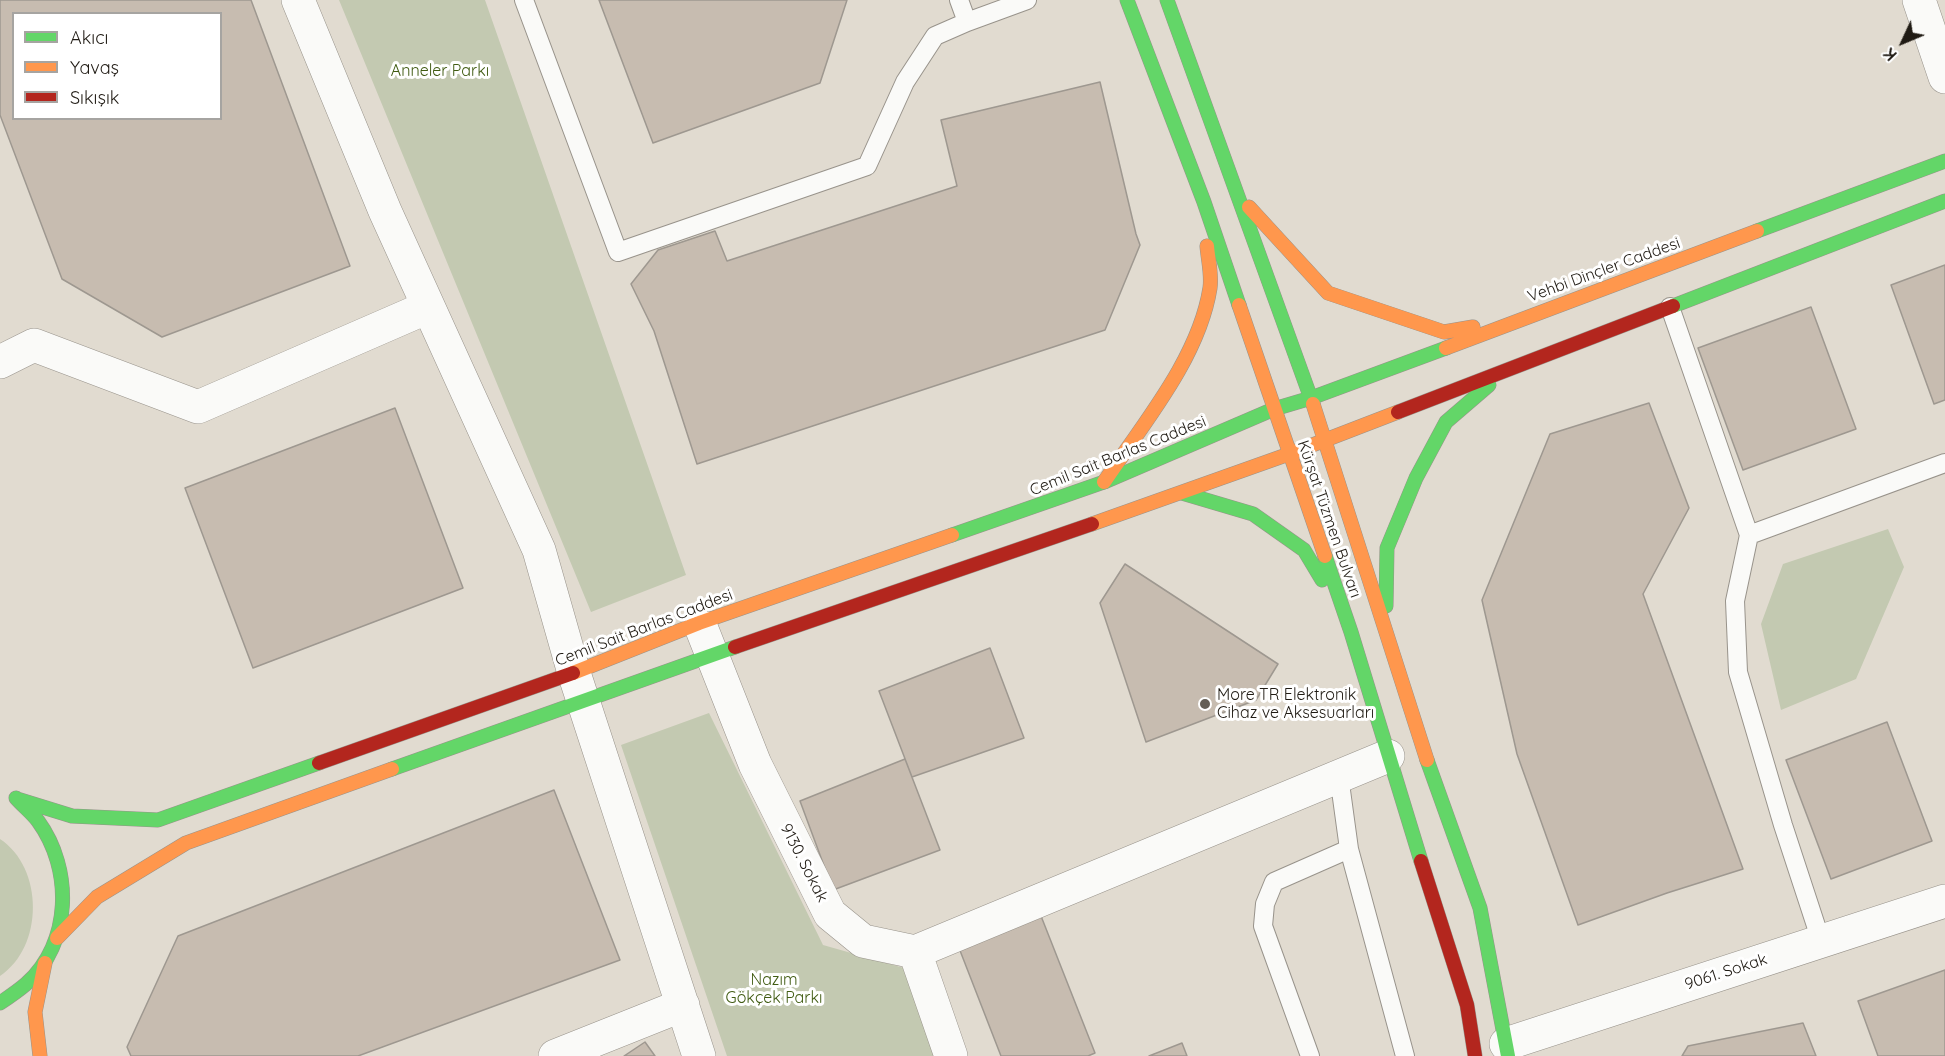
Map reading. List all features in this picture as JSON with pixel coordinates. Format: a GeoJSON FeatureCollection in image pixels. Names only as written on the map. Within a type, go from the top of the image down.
{"type":"FeatureCollection","features":[{"type":"Feature","properties":{"kind":"street"},"geometry":{"type":"LineString","coordinates":[[298,0],[385,211],[539,550],[578,687],[699,1056]]}},
{"type":"Feature","properties":{"kind":"street","name":"Kürşat Tüzmen Bulvarı"},"geometry":{"type":"LineString","coordinates":[[1127,0],[1203,202],[1351,632],[1467,1005],[1475,1056]]}},
{"type":"Feature","properties":{"kind":"street","name":"Kürşat Tüzmen Bulvarı"},"geometry":{"type":"LineString","coordinates":[[1168,0],[1311,398],[1421,743],[1480,908],[1507,1050]]}},
{"type":"Feature","properties":{"kind":"street"},"geometry":{"type":"LineString","coordinates":[[1919,0],[1945,77]]}},
{"type":"Feature","properties":{"kind":"street","name":"Vehbi Dinçler Caddesi"},"geometry":{"type":"LineString","coordinates":[[1275,409],[1311,398],[1945,161]]}},
{"type":"Feature","properties":{"kind":"street"},"geometry":{"type":"LineString","coordinates":[[1235,191],[1328,293],[1444,332],[1528,316]]}},
{"type":"Feature","properties":{"kind":"street","name":"Cemil Sait Barlas Caddesi"},"geometry":{"type":"LineString","coordinates":[[17,799],[72,816],[158,820],[578,687],[712,655],[1289,454],[1945,201]]}},
{"type":"Feature","properties":{"kind":"street"},"geometry":{"type":"LineString","coordinates":[[1104,482],[1168,387],[1198,333],[1210,286],[1203,202]]}},
{"type":"Feature","properties":{"kind":"street"},"geometry":{"type":"LineString","coordinates":[[0,362],[34,345],[198,407],[428,307]]}},
{"type":"Feature","properties":{"kind":"street"},"geometry":{"type":"LineString","coordinates":[[1385,631],[1387,548],[1416,478],[1446,422],[1506,370]]}},
{"type":"Feature","properties":{"kind":"street","name":"Cemil Sait Barlas Caddesi"},"geometry":{"type":"LineString","coordinates":[[57,938],[97,897],[186,843],[578,687],[699,623],[1104,482],[1275,409]]}},
{"type":"Feature","properties":{"kind":"street"},"geometry":{"type":"LineString","coordinates":[[1182,493],[1253,514],[1304,550],[1351,632]]}},
{"type":"Feature","properties":{"kind":"street","name":"9130. Sokak"},"geometry":{"type":"LineString","coordinates":[[699,623],[755,764],[830,914],[864,941],[915,952]]}},
{"type":"Feature","properties":{"kind":"street"},"geometry":{"type":"LineString","coordinates":[[951,1056],[915,952],[1388,756]]}},
{"type":"Feature","properties":{"kind":"street"},"geometry":{"type":"LineString","coordinates":[[0,789],[17,799],[36,817],[60,862],[64,888],[63,913],[57,938],[45,962],[29,982],[0,1003]]}},
{"type":"Feature","properties":{"kind":"street","name":"9061. Sokak"},"geometry":{"type":"LineString","coordinates":[[1507,1050],[1821,941],[1945,901]]}},
{"type":"Feature","properties":{"kind":"street"},"geometry":{"type":"LineString","coordinates":[[40,1056],[35,1012],[45,962]]}},
{"type":"Feature","properties":{"kind":"street"},"geometry":{"type":"LineString","coordinates":[[555,1056],[683,1005]]}},
{"type":"Feature","properties":{"kind":"lane"},"geometry":{"type":"LineString","coordinates":[[524,0],[618,252],[867,166],[905,82],[935,36],[1027,0]]}},
{"type":"Feature","properties":{"kind":"lane"},"geometry":{"type":"LineString","coordinates":[[959,0],[967,22]]}},
{"type":"Feature","properties":{"kind":"lane"},"geometry":{"type":"LineString","coordinates":[[1670,307],[1749,535],[1735,601],[1738,672],[1783,825],[1821,941]]}},
{"type":"Feature","properties":{"kind":"lane"},"geometry":{"type":"LineString","coordinates":[[1749,535],[1945,463]]}},
{"type":"Feature","properties":{"kind":"lane"},"geometry":{"type":"LineString","coordinates":[[1339,776],[1349,849],[1406,1056]]}},
{"type":"Feature","properties":{"kind":"lane"},"geometry":{"type":"LineString","coordinates":[[1310,1056],[1263,926],[1265,904],[1274,882],[1349,849]]}},
{"type":"Feature","properties":{"kind":"green space","name":"Anneler Parkı"},"geometry":{"type":"Polygon","coordinates":[[[339,0],[485,0],[686,575],[591,612],[339,0]]]}},
{"type":"Feature","properties":{"kind":"green space"},"geometry":{"type":"Polygon","coordinates":[[[1888,529],[1904,567],[1856,679],[1781,710],[1761,624],[1783,564],[1888,529]]]}},
{"type":"Feature","properties":{"kind":"green space","name":"Nazım Gökçek Parkı"},"geometry":{"type":"Polygon","coordinates":[[[709,713],[823,945],[904,968],[934,1056],[727,1056],[621,745],[709,713]]]}},
{"type":"Feature","properties":{"kind":"green space"},"geometry":{"type":"Polygon","coordinates":[[[0,839],[14,852],[25,869],[31,887],[33,908],[31,928],[25,946],[14,963],[0,976],[0,839]]]}},
{"type":"Feature","properties":{"kind":"building"},"geometry":{"type":"Polygon","coordinates":[[[0,0],[251,0],[350,266],[162,337],[62,279],[0,115],[0,0]]]}},
{"type":"Feature","properties":{"kind":"building"},"geometry":{"type":"Polygon","coordinates":[[[599,0],[847,0],[820,83],[653,143],[599,0]]]}},
{"type":"Feature","properties":{"kind":"building"},"geometry":{"type":"Polygon","coordinates":[[[1100,82],[1140,245],[1105,330],[697,464],[654,331],[631,284],[658,250],[715,231],[727,261],[957,186],[941,120],[1100,82]]]}},
{"type":"Feature","properties":{"kind":"building"},"geometry":{"type":"Polygon","coordinates":[[[1945,265],[1945,400],[1934,404],[1891,285],[1945,265]]]}},
{"type":"Feature","properties":{"kind":"building"},"geometry":{"type":"Polygon","coordinates":[[[1811,307],[1856,429],[1743,470],[1698,348],[1811,307]]]}},
{"type":"Feature","properties":{"kind":"building"},"geometry":{"type":"Polygon","coordinates":[[[1649,403],[1689,508],[1643,594],[1743,869],[1578,925],[1517,754],[1482,600],[1550,434],[1649,403]]]}},
{"type":"Feature","properties":{"kind":"building"},"geometry":{"type":"Polygon","coordinates":[[[395,408],[463,588],[253,668],[185,488],[395,408]]]}},
{"type":"Feature","properties":{"kind":"building"},"geometry":{"type":"Polygon","coordinates":[[[1125,564],[1278,664],[1256,700],[1146,742],[1100,603],[1125,564]]]}},
{"type":"Feature","properties":{"kind":"building"},"geometry":{"type":"Polygon","coordinates":[[[990,648],[1024,738],[912,777],[879,691],[990,648]]]}},
{"type":"Feature","properties":{"kind":"building"},"geometry":{"type":"Polygon","coordinates":[[[1887,722],[1932,841],[1831,879],[1786,760],[1887,722]]]}},
{"type":"Feature","properties":{"kind":"building"},"geometry":{"type":"Polygon","coordinates":[[[905,759],[940,850],[833,890],[800,801],[905,759]]]}},
{"type":"Feature","properties":{"kind":"building"},"geometry":{"type":"Polygon","coordinates":[[[554,790],[620,960],[358,1056],[131,1056],[127,1047],[178,936],[554,790]]]}},
{"type":"Feature","properties":{"kind":"building"},"geometry":{"type":"Polygon","coordinates":[[[1041,916],[1095,1053],[1088,1056],[1001,1056],[959,948],[1041,916]]]}},
{"type":"Feature","properties":{"kind":"building"},"geometry":{"type":"Polygon","coordinates":[[[1945,970],[1945,1056],[1878,1056],[1858,1001],[1945,970]]]}},
{"type":"Feature","properties":{"kind":"building"},"geometry":{"type":"Polygon","coordinates":[[[1803,1023],[1816,1056],[1682,1056],[1688,1046],[1803,1023]]]}},
{"type":"Feature","properties":{"kind":"building"},"geometry":{"type":"Polygon","coordinates":[[[645,1042],[655,1056],[624,1056],[645,1042]]]}},
{"type":"Feature","properties":{"kind":"building"},"geometry":{"type":"Polygon","coordinates":[[[1182,1043],[1187,1056],[1149,1056],[1182,1043]]]}},
{"type":"Feature","properties":{"kind":"traffic: fast"},"geometry":{"type":"LineString","coordinates":[[1127,0],[1204,202],[1239,305]]}},
{"type":"Feature","properties":{"kind":"traffic: fast"},"geometry":{"type":"LineString","coordinates":[[1167,0],[1313,404]]}},
{"type":"Feature","properties":{"kind":"traffic: fast"},"geometry":{"type":"LineString","coordinates":[[1757,231],[1945,161]]}},
{"type":"Feature","properties":{"kind":"traffic: fast"},"geometry":{"type":"LineString","coordinates":[[1673,306],[1945,201]]}},
{"type":"Feature","properties":{"kind":"traffic: fast"},"geometry":{"type":"LineString","coordinates":[[952,535],[1104,482],[1274,409],[1311,398],[1446,348]]}},
{"type":"Feature","properties":{"kind":"traffic: fast"},"geometry":{"type":"LineString","coordinates":[[1386,606],[1387,548],[1416,478],[1446,422],[1489,385]]}},
{"type":"Feature","properties":{"kind":"traffic: fast"},"geometry":{"type":"LineString","coordinates":[[1182,493],[1253,514],[1304,550],[1322,580]]}},
{"type":"Feature","properties":{"kind":"traffic: fast"},"geometry":{"type":"LineString","coordinates":[[1325,556],[1351,632],[1421,861]]}},
{"type":"Feature","properties":{"kind":"traffic: fast"},"geometry":{"type":"LineString","coordinates":[[392,769],[735,647]]}},
{"type":"Feature","properties":{"kind":"traffic: fast"},"geometry":{"type":"LineString","coordinates":[[1427,760],[1480,908],[1508,1056]]}},
{"type":"Feature","properties":{"kind":"traffic: fast"},"geometry":{"type":"LineString","coordinates":[[17,799],[72,816],[158,820],[319,763]]}},
{"type":"Feature","properties":{"kind":"traffic: fast"},"geometry":{"type":"LineString","coordinates":[[0,1003],[17,992],[41,967],[52,948],[59,927],[62,905],[62,883],[49,840],[38,821],[16,798]]}},
{"type":"Feature","properties":{"kind":"traffic: slow"},"geometry":{"type":"LineString","coordinates":[[1249,207],[1328,293],[1444,332],[1473,327]]}},
{"type":"Feature","properties":{"kind":"traffic: slow"},"geometry":{"type":"LineString","coordinates":[[1446,348],[1757,231]]}},
{"type":"Feature","properties":{"kind":"traffic: slow"},"geometry":{"type":"LineString","coordinates":[[1104,482],[1168,389],[1194,340],[1204,314],[1210,288],[1207,246]]}},
{"type":"Feature","properties":{"kind":"traffic: slow"},"geometry":{"type":"LineString","coordinates":[[1239,305],[1325,556]]}},
{"type":"Feature","properties":{"kind":"traffic: slow"},"geometry":{"type":"LineString","coordinates":[[1313,404],[1427,760]]}},
{"type":"Feature","properties":{"kind":"traffic: slow"},"geometry":{"type":"LineString","coordinates":[[1092,524],[1289,454],[1398,412]]}},
{"type":"Feature","properties":{"kind":"traffic: slow"},"geometry":{"type":"LineString","coordinates":[[573,673],[699,623],[952,535]]}},
{"type":"Feature","properties":{"kind":"traffic: slow"},"geometry":{"type":"LineString","coordinates":[[57,938],[97,897],[186,843],[392,769]]}},
{"type":"Feature","properties":{"kind":"traffic: slow"},"geometry":{"type":"LineString","coordinates":[[40,1056],[35,1012],[45,963]]}},
{"type":"Feature","properties":{"kind":"traffic: jam"},"geometry":{"type":"LineString","coordinates":[[1398,412],[1673,306]]}},
{"type":"Feature","properties":{"kind":"traffic: jam"},"geometry":{"type":"LineString","coordinates":[[735,647],[1092,524]]}},
{"type":"Feature","properties":{"kind":"traffic: jam"},"geometry":{"type":"LineString","coordinates":[[319,763],[573,673]]}},
{"type":"Feature","properties":{"kind":"traffic: jam"},"geometry":{"type":"LineString","coordinates":[[1421,861],[1467,1005],[1475,1056]]}},
{"type":"Feature","properties":{"kind":"place","name":"More TR Elektronik Cihaz ve Aksesuarları"},"geometry":{"type":"Point","coordinates":[1205,704]}}]}
